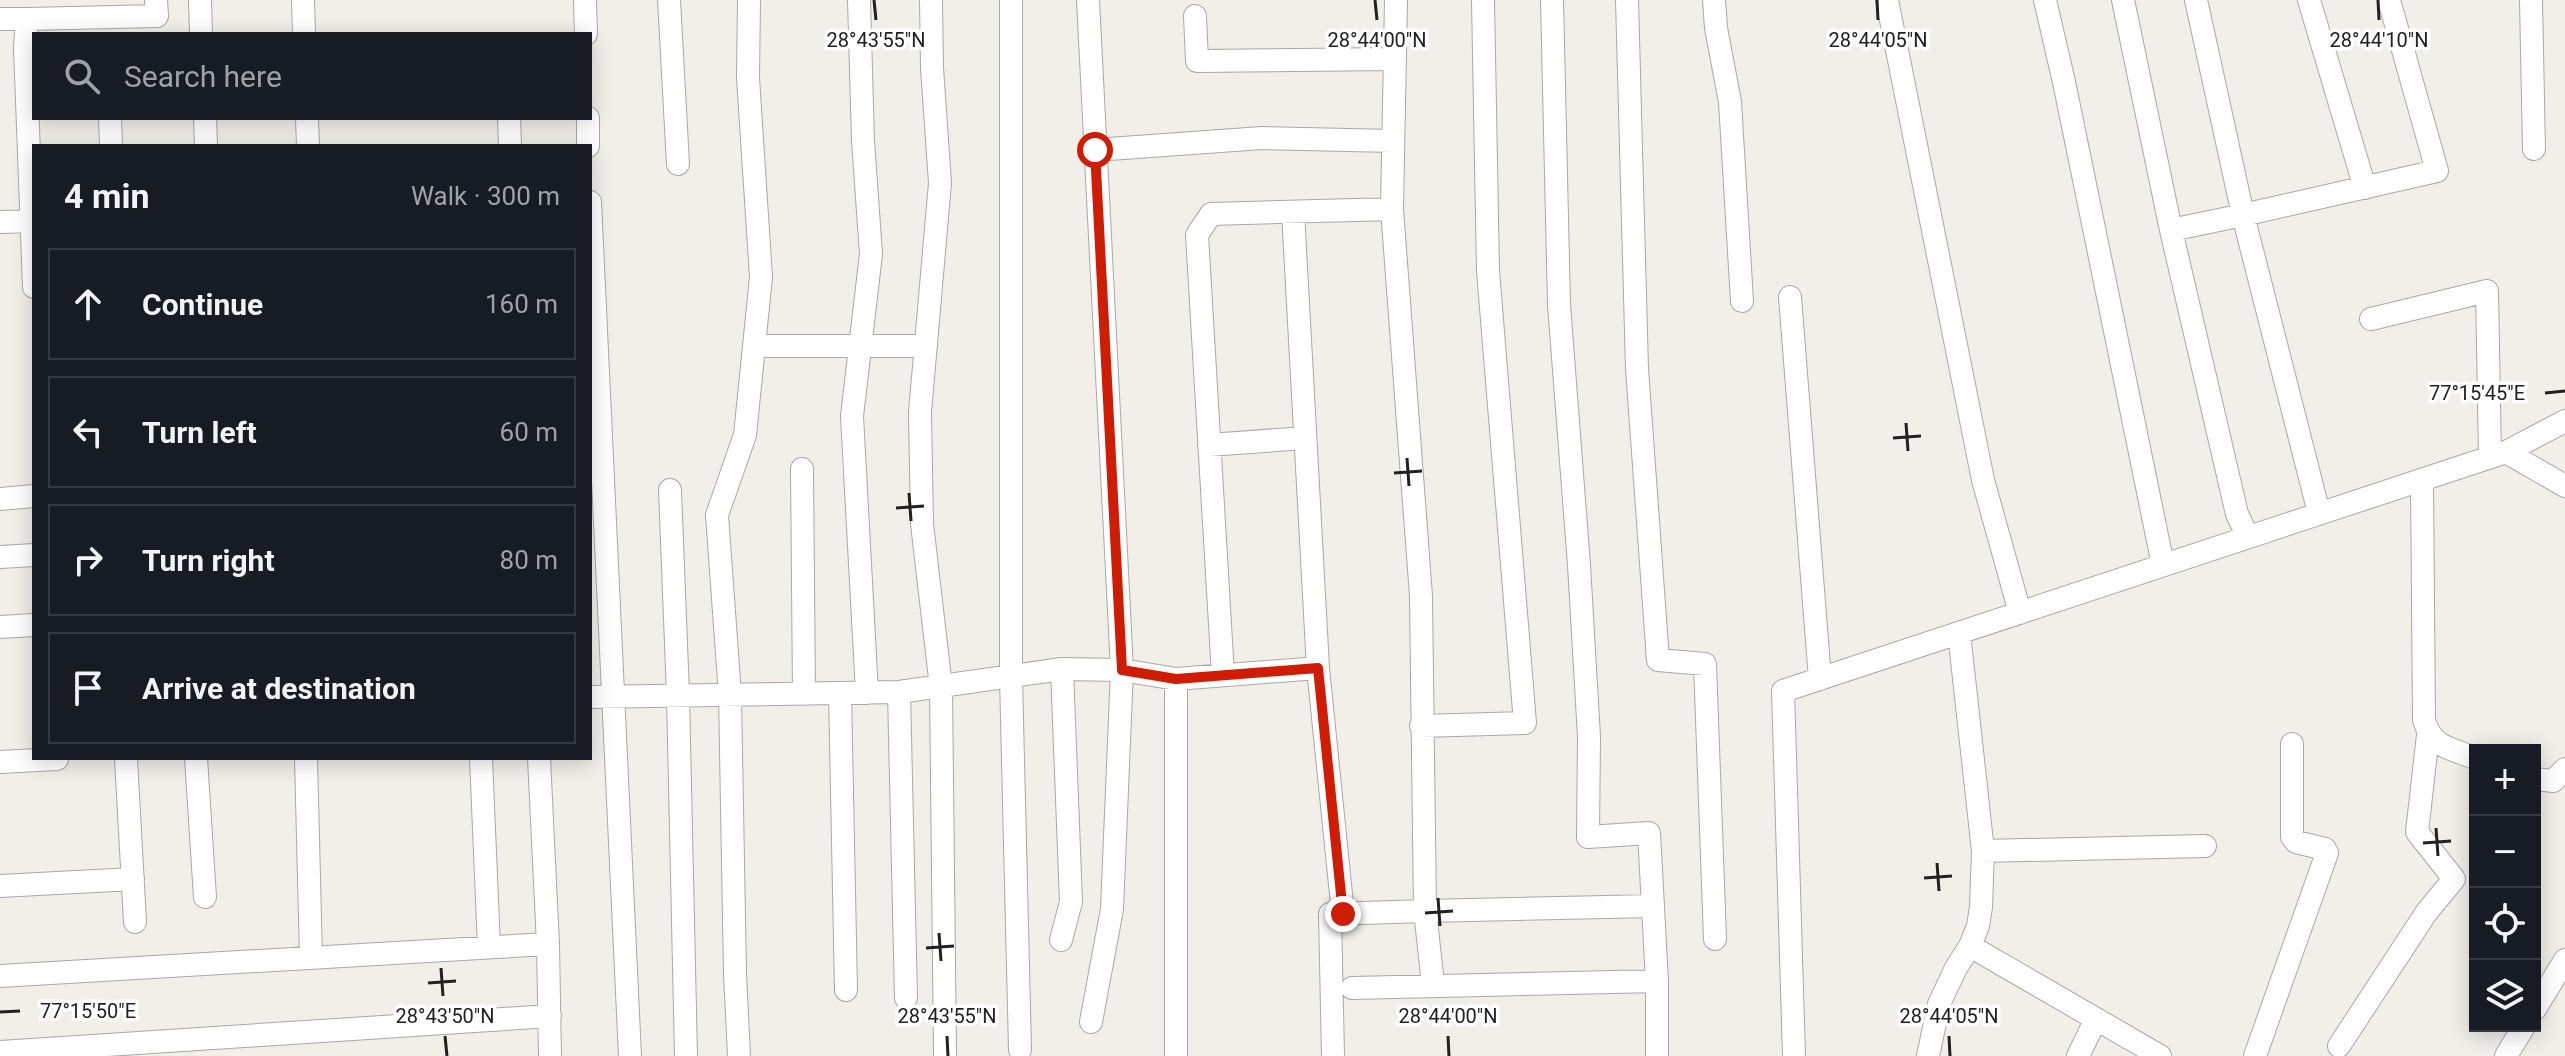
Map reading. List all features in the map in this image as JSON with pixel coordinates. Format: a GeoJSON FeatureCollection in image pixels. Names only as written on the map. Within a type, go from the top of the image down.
{"type":"FeatureCollection","features":[{"type":"Feature","properties":{"kind":"street"},"geometry":{"type":"LineString","coordinates":[[0,19],[105,26],[157,16],[156,0]]}},
{"type":"Feature","properties":{"kind":"street"},"geometry":{"type":"LineString","coordinates":[[200,0],[201,32]]}},
{"type":"Feature","properties":{"kind":"street"},"geometry":{"type":"LineString","coordinates":[[303,0],[304,32]]}},
{"type":"Feature","properties":{"kind":"street"},"geometry":{"type":"LineString","coordinates":[[585,0],[586,32]]}},
{"type":"Feature","properties":{"kind":"street"},"geometry":{"type":"LineString","coordinates":[[669,0],[678,164]]}},
{"type":"Feature","properties":{"kind":"street"},"geometry":{"type":"LineString","coordinates":[[739,1056],[730,695],[717,515],[745,435],[761,277],[748,78],[749,0]]}},
{"type":"Feature","properties":{"kind":"street"},"geometry":{"type":"LineString","coordinates":[[859,0],[863,141],[871,254],[852,416],[867,693]]}},
{"type":"Feature","properties":{"kind":"street"},"geometry":{"type":"LineString","coordinates":[[931,0],[940,183],[920,412],[922,524],[941,687],[945,1056]]}},
{"type":"Feature","properties":{"kind":"street"},"geometry":{"type":"LineString","coordinates":[[1011,0],[1011,677],[1020,1050]]}},
{"type":"Feature","properties":{"kind":"street"},"geometry":{"type":"LineString","coordinates":[[1088,0],[1122,670],[1112,909],[1091,1022]]}},
{"type":"Feature","properties":{"kind":"street"},"geometry":{"type":"LineString","coordinates":[[1396,0],[1392,209],[1421,596],[1425,911],[1433,984]]}},
{"type":"Feature","properties":{"kind":"street"},"geometry":{"type":"LineString","coordinates":[[1421,726],[1525,723],[1488,271],[1483,0]]}},
{"type":"Feature","properties":{"kind":"street"},"geometry":{"type":"LineString","coordinates":[[1552,0],[1559,305],[1589,737],[1588,837],[1649,833],[1657,981],[1657,1056]]}},
{"type":"Feature","properties":{"kind":"street"},"geometry":{"type":"LineString","coordinates":[[1627,0],[1637,369],[1658,660],[1705,664],[1715,939]]}},
{"type":"Feature","properties":{"kind":"street"},"geometry":{"type":"LineString","coordinates":[[1714,0],[1730,102],[1742,301]]}},
{"type":"Feature","properties":{"kind":"street"},"geometry":{"type":"LineString","coordinates":[[1887,0],[1983,480],[2020,613]]}},
{"type":"Feature","properties":{"kind":"street"},"geometry":{"type":"LineString","coordinates":[[2045,0],[2163,565]]}},
{"type":"Feature","properties":{"kind":"street"},"geometry":{"type":"LineString","coordinates":[[2123,0],[2171,230],[2237,514],[2248,537]]}},
{"type":"Feature","properties":{"kind":"street"},"geometry":{"type":"LineString","coordinates":[[2196,0],[2243,215],[2319,513]]}},
{"type":"Feature","properties":{"kind":"street"},"geometry":{"type":"LineString","coordinates":[[2309,0],[2365,188]]}},
{"type":"Feature","properties":{"kind":"street"},"geometry":{"type":"LineString","coordinates":[[2171,230],[2437,171],[2389,0]]}},
{"type":"Feature","properties":{"kind":"street"},"geometry":{"type":"LineString","coordinates":[[2531,0],[2534,149]]}},
{"type":"Feature","properties":{"kind":"street"},"geometry":{"type":"LineString","coordinates":[[1195,16],[1197,61],[1395,59]]}},
{"type":"Feature","properties":{"kind":"street"},"geometry":{"type":"LineString","coordinates":[[0,222],[32,221],[25,47],[27,19]]}},
{"type":"Feature","properties":{"kind":"street"},"geometry":{"type":"LineString","coordinates":[[110,120],[111,144]]}},
{"type":"Feature","properties":{"kind":"street"},"geometry":{"type":"LineString","coordinates":[[205,120],[206,144]]}},
{"type":"Feature","properties":{"kind":"street"},"geometry":{"type":"LineString","coordinates":[[307,120],[308,144]]}},
{"type":"Feature","properties":{"kind":"street"},"geometry":{"type":"LineString","coordinates":[[509,120],[510,144]]}},
{"type":"Feature","properties":{"kind":"street"},"geometry":{"type":"LineString","coordinates":[[588,120],[588,144]]}},
{"type":"Feature","properties":{"kind":"street"},"geometry":{"type":"LineString","coordinates":[[1095,150],[1262,138],[1393,141]]}},
{"type":"Feature","properties":{"kind":"street"},"geometry":{"type":"LineString","coordinates":[[1223,675],[1197,235],[1211,214],[1392,209]]}},
{"type":"Feature","properties":{"kind":"street"},"geometry":{"type":"LineString","coordinates":[[1293,212],[1318,668],[1343,914]]}},
{"type":"Feature","properties":{"kind":"street"},"geometry":{"type":"LineString","coordinates":[[592,245],[630,1056]]}},
{"type":"Feature","properties":{"kind":"street"},"geometry":{"type":"LineString","coordinates":[[2371,319],[2487,291],[2498,454]]}},
{"type":"Feature","properties":{"kind":"street"},"geometry":{"type":"LineString","coordinates":[[1790,297],[1820,679]]}},
{"type":"Feature","properties":{"kind":"street"},"geometry":{"type":"LineString","coordinates":[[754,346],[926,346]]}},
{"type":"Feature","properties":{"kind":"street"},"geometry":{"type":"LineString","coordinates":[[1794,1056],[1783,691],[2498,454],[2565,421]]}},
{"type":"Feature","properties":{"kind":"street"},"geometry":{"type":"LineString","coordinates":[[1209,445],[1305,438]]}},
{"type":"Feature","properties":{"kind":"street"},"geometry":{"type":"LineString","coordinates":[[2498,454],[2565,486]]}},
{"type":"Feature","properties":{"kind":"street"},"geometry":{"type":"LineString","coordinates":[[802,469],[804,694]]}},
{"type":"Feature","properties":{"kind":"street"},"geometry":{"type":"LineString","coordinates":[[2339,1046],[2426,913],[2454,879],[2417,832],[2428,735],[2424,720],[2422,480]]}},
{"type":"Feature","properties":{"kind":"street"},"geometry":{"type":"LineString","coordinates":[[670,490],[686,1056]]}},
{"type":"Feature","properties":{"kind":"street"},"geometry":{"type":"LineString","coordinates":[[0,499],[32,496]]}},
{"type":"Feature","properties":{"kind":"street"},"geometry":{"type":"LineString","coordinates":[[0,557],[32,555]]}},
{"type":"Feature","properties":{"kind":"street"},"geometry":{"type":"LineString","coordinates":[[0,627],[32,625]]}},
{"type":"Feature","properties":{"kind":"street"},"geometry":{"type":"LineString","coordinates":[[1928,1056],[1939,1004],[1970,946],[1980,916],[1983,851],[1959,633]]}},
{"type":"Feature","properties":{"kind":"street"},"geometry":{"type":"LineString","coordinates":[[592,697],[899,692],[1062,669],[1122,670],[1176,679],[1318,668]]}},
{"type":"Feature","properties":{"kind":"street"},"geometry":{"type":"LineString","coordinates":[[1061,940],[1071,902],[1062,669]]}},
{"type":"Feature","properties":{"kind":"street"},"geometry":{"type":"LineString","coordinates":[[1176,679],[1176,1056]]}},
{"type":"Feature","properties":{"kind":"street"},"geometry":{"type":"LineString","coordinates":[[899,692],[906,998]]}},
{"type":"Feature","properties":{"kind":"street"},"geometry":{"type":"LineString","coordinates":[[840,693],[846,990]]}},
{"type":"Feature","properties":{"kind":"street"},"geometry":{"type":"LineString","coordinates":[[2428,735],[2440,745],[2469,756]]}},
{"type":"Feature","properties":{"kind":"street"},"geometry":{"type":"LineString","coordinates":[[2255,1056],[2327,853],[2325,849],[2296,842],[2292,837],[2292,744]]}},
{"type":"Feature","properties":{"kind":"street"},"geometry":{"type":"LineString","coordinates":[[0,762],[38,760]]}},
{"type":"Feature","properties":{"kind":"street"},"geometry":{"type":"LineString","coordinates":[[126,760],[135,922]]}},
{"type":"Feature","properties":{"kind":"street"},"geometry":{"type":"LineString","coordinates":[[196,760],[205,897]]}},
{"type":"Feature","properties":{"kind":"street"},"geometry":{"type":"LineString","coordinates":[[306,760],[311,958]]}},
{"type":"Feature","properties":{"kind":"street"},"geometry":{"type":"LineString","coordinates":[[481,760],[489,947]]}},
{"type":"Feature","properties":{"kind":"street"},"geometry":{"type":"LineString","coordinates":[[539,760],[550,1056]]}},
{"type":"Feature","properties":{"kind":"street"},"geometry":{"type":"LineString","coordinates":[[2541,780],[2553,781],[2565,769]]}},
{"type":"Feature","properties":{"kind":"street"},"geometry":{"type":"LineString","coordinates":[[1983,851],[2205,846]]}},
{"type":"Feature","properties":{"kind":"street"},"geometry":{"type":"LineString","coordinates":[[0,886],[133,879]]}},
{"type":"Feature","properties":{"kind":"street"},"geometry":{"type":"LineString","coordinates":[[1333,1056],[1330,914],[1653,906]]}},
{"type":"Feature","properties":{"kind":"street"},"geometry":{"type":"LineString","coordinates":[[0,976],[548,944]]}},
{"type":"Feature","properties":{"kind":"street"},"geometry":{"type":"LineString","coordinates":[[1970,946],[2160,1056]]}},
{"type":"Feature","properties":{"kind":"street"},"geometry":{"type":"LineString","coordinates":[[2541,1001],[2562,971]]}},
{"type":"Feature","properties":{"kind":"street"},"geometry":{"type":"LineString","coordinates":[[1352,988],[1657,981]]}},
{"type":"Feature","properties":{"kind":"street"},"geometry":{"type":"LineString","coordinates":[[0,1052],[550,1016]]}},
{"type":"Feature","properties":{"kind":"street"},"geometry":{"type":"LineString","coordinates":[[2078,1056],[2096,1019]]}},
{"type":"Feature","properties":{"kind":"street"},"geometry":{"type":"LineString","coordinates":[[2506,1056],[2520,1032]]}},
{"type":"Feature","properties":{"kind":"route"},"geometry":{"type":"LineString","coordinates":[[1095,150],[1122,670],[1176,679],[1318,668],[1343,914]]}}]}
